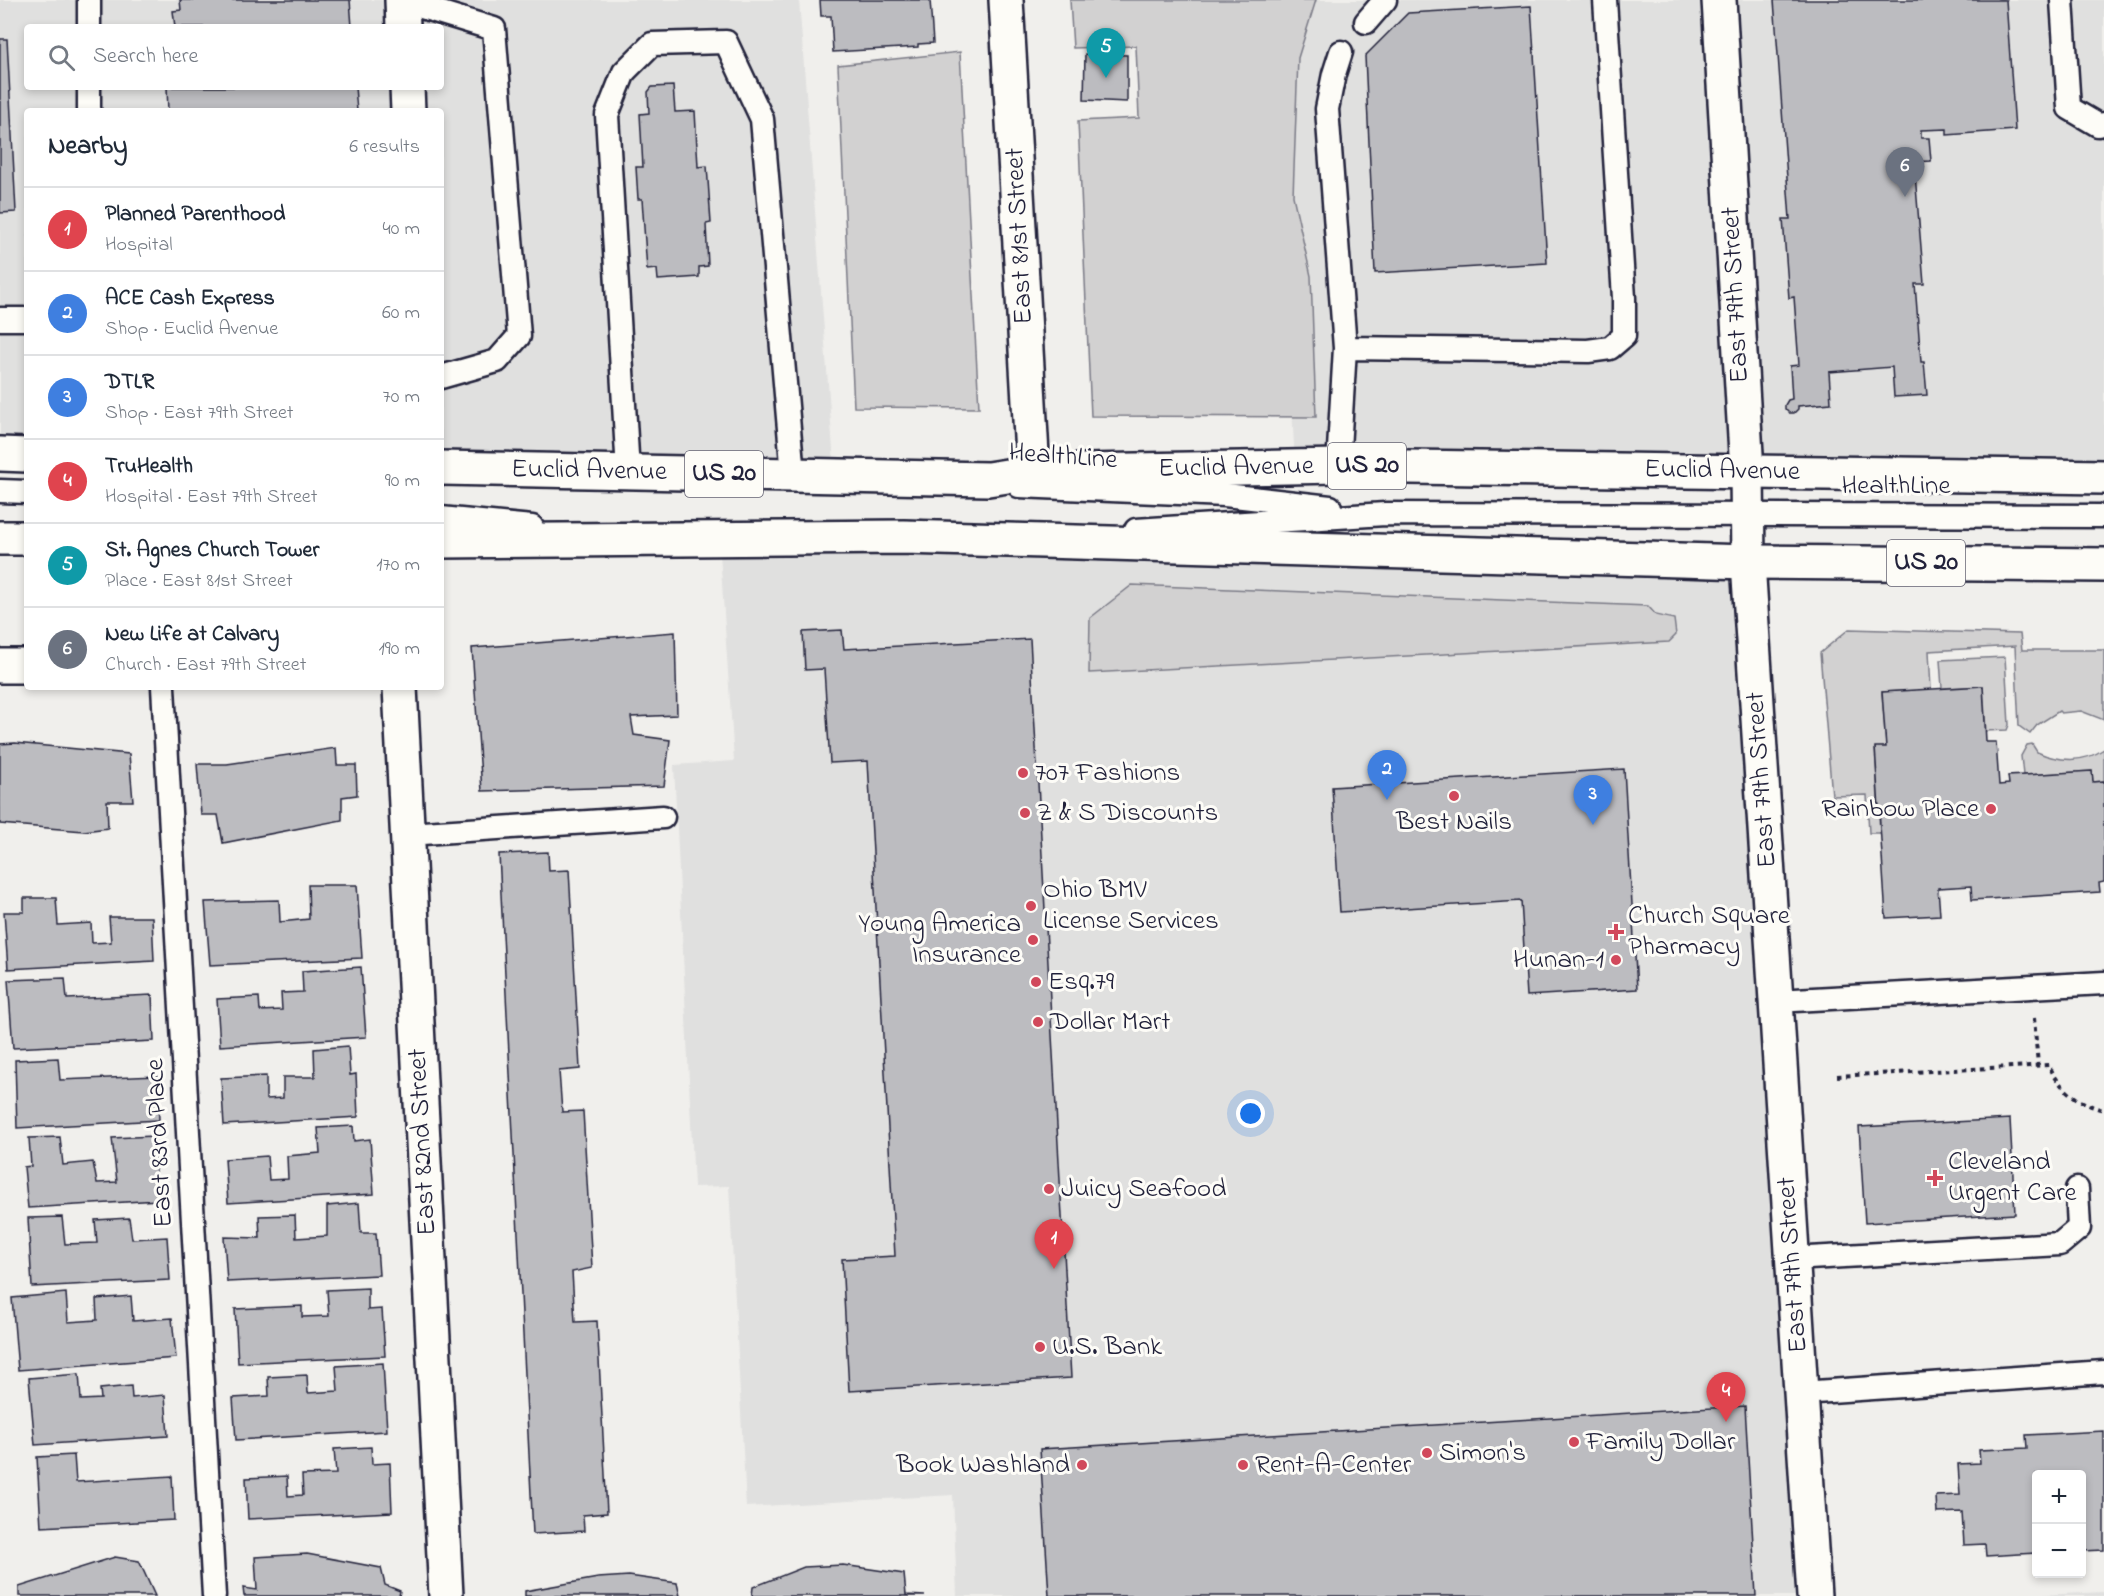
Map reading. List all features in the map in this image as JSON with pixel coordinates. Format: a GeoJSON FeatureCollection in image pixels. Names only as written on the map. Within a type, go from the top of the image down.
{"type":"FeatureCollection","features":[{"type":"Feature","properties":{"kind":"main road"},"geometry":{"type":"LineString","coordinates":[[402,0],[403,24]]}},
{"type":"Feature","properties":{"kind":"main road","name":"East 81st Street"},"geometry":{"type":"LineString","coordinates":[[1006,0],[1033,472]]}},
{"type":"Feature","properties":{"kind":"main road","name":"East 79th Street"},"geometry":{"type":"LineString","coordinates":[[1719,0],[1746,471],[1748,562],[1814,1596]]}},
{"type":"Feature","properties":{"kind":"main road"},"geometry":{"type":"LineString","coordinates":[[407,90],[408,108]]}},
{"type":"Feature","properties":{"kind":"main road"},"geometry":{"type":"LineString","coordinates":[[0,454],[24,455]]}},
{"type":"Feature","properties":{"kind":"main road","name":"Euclid Avenue"},"geometry":{"type":"LineString","coordinates":[[448,469],[988,479],[1033,472],[1338,466],[2104,477]]}},
{"type":"Feature","properties":{"kind":"main road","name":"US 20"},"geometry":{"type":"LineString","coordinates":[[444,541],[904,537],[1748,562],[2104,565]]}},
{"type":"Feature","properties":{"kind":"main road"},"geometry":{"type":"LineString","coordinates":[[0,538],[24,538]]}},
{"type":"Feature","properties":{"kind":"main road"},"geometry":{"type":"LineString","coordinates":[[0,666],[24,666]]}},
{"type":"Feature","properties":{"kind":"main road","name":"East 82nd Street"},"geometry":{"type":"LineString","coordinates":[[400,690],[446,1596]]}},
{"type":"Feature","properties":{"kind":"lane"},"geometry":{"type":"LineString","coordinates":[[89,0],[89,24]]}},
{"type":"Feature","properties":{"kind":"lane"},"geometry":{"type":"LineString","coordinates":[[402,0],[494,29],[519,336],[496,361],[444,375]]}},
{"type":"Feature","properties":{"kind":"lane"},"geometry":{"type":"LineString","coordinates":[[1366,22],[1385,0]]}},
{"type":"Feature","properties":{"kind":"lane"},"geometry":{"type":"LineString","coordinates":[[1345,348],[1587,351],[1610,348],[1624,336],[1624,298],[1605,0]]}},
{"type":"Feature","properties":{"kind":"lane"},"geometry":{"type":"LineString","coordinates":[[2062,0],[2069,108],[2098,125],[2104,124]]}},
{"type":"Feature","properties":{"kind":"lane"},"geometry":{"type":"LineString","coordinates":[[628,472],[607,115],[624,72],[652,44],[726,42],[762,119],[793,475]]}},
{"type":"Feature","properties":{"kind":"lane"},"geometry":{"type":"LineString","coordinates":[[1338,466],[1345,348],[1327,109],[1341,52]]}},
{"type":"Feature","properties":{"kind":"lane"},"geometry":{"type":"LineString","coordinates":[[89,90],[89,108]]}},
{"type":"Feature","properties":{"kind":"lane"},"geometry":{"type":"LineString","coordinates":[[0,320],[24,319]]}},
{"type":"Feature","properties":{"kind":"lane","name":"HealthLine"},"geometry":{"type":"LineString","coordinates":[[988,479],[1027,487],[1225,495],[1385,514]]}},
{"type":"Feature","properties":{"kind":"lane"},"geometry":{"type":"LineString","coordinates":[[0,491],[24,492]]}},
{"type":"Feature","properties":{"kind":"lane","name":"HealthLine"},"geometry":{"type":"LineString","coordinates":[[996,540],[1385,514],[2097,515]]}},
{"type":"Feature","properties":{"kind":"lane"},"geometry":{"type":"LineString","coordinates":[[444,518],[662,539]]}},
{"type":"Feature","properties":{"kind":"lane","name":"East 83rd Place"},"geometry":{"type":"LineString","coordinates":[[163,690],[214,1596]]}},
{"type":"Feature","properties":{"kind":"lane"},"geometry":{"type":"LineString","coordinates":[[408,834],[663,818]]}},
{"type":"Feature","properties":{"kind":"lane"},"geometry":{"type":"LineString","coordinates":[[1776,1001],[2104,982]]}},
{"type":"Feature","properties":{"kind":"lane"},"geometry":{"type":"LineString","coordinates":[[1791,1259],[2060,1244],[2079,1228],[2077,1189]]}},
{"type":"Feature","properties":{"kind":"lane"},"geometry":{"type":"LineString","coordinates":[[1801,1393],[2104,1372]]}},
{"type":"Feature","properties":{"kind":"path"},"geometry":{"type":"LineString","coordinates":[[2034,1017],[2038,1065]]}},
{"type":"Feature","properties":{"kind":"path"},"geometry":{"type":"LineString","coordinates":[[1837,1076],[2049,1065],[2057,1080],[2072,1095],[2086,1104],[2104,1110]]}},
{"type":"Feature","properties":{"kind":"shaded area"},"geometry":{"type":"Polygon","coordinates":[[[0,0],[799,0],[835,476],[444,468],[444,108],[24,108],[24,455],[0,454],[0,0]]]}},
{"type":"Feature","properties":{"kind":"shaded area"},"geometry":{"type":"Polygon","coordinates":[[[1070,0],[1316,0],[1298,58],[1293,196],[1311,276],[1316,417],[1091,416],[1078,121],[1139,118],[1136,46],[1073,48],[1070,0]]]}},
{"type":"Feature","properties":{"kind":"shaded area"},"geometry":{"type":"Polygon","coordinates":[[[1272,0],[2104,0],[2104,477],[1295,467],[1272,0]]]}},
{"type":"Feature","properties":{"kind":"shaded area"},"geometry":{"type":"Polygon","coordinates":[[[960,52],[979,408],[854,407],[838,65],[960,52]]]}},
{"type":"Feature","properties":{"kind":"shaded area"},"geometry":{"type":"Polygon","coordinates":[[[719,539],[1748,562],[1814,1596],[957,1596],[953,1495],[746,1507],[729,1186],[694,1187],[674,765],[734,761],[719,539]]]}},
{"type":"Feature","properties":{"kind":"shaded area"},"geometry":{"type":"Polygon","coordinates":[[[1132,585],[1648,606],[1656,615],[1674,619],[1676,635],[1669,642],[1089,673],[1090,618],[1132,585]]]}},
{"type":"Feature","properties":{"kind":"shaded area"},"geometry":{"type":"Polygon","coordinates":[[[1849,629],[2020,634],[2022,650],[2104,650],[2104,720],[2081,711],[2061,713],[2059,711],[2037,725],[2030,734],[2019,726],[2015,646],[1929,651],[1931,690],[1882,692],[1886,747],[1875,748],[1880,833],[1869,833],[1867,795],[1832,796],[1820,653],[1849,629]]]}},
{"type":"Feature","properties":{"kind":"shaded area"},"geometry":{"type":"Polygon","coordinates":[[[2005,657],[2009,725],[2007,730],[1986,731],[1983,686],[1942,688],[1940,660],[2005,657]]]}},
{"type":"Feature","properties":{"kind":"shaded area"},"geometry":{"type":"Polygon","coordinates":[[[2032,744],[2037,752],[2054,758],[2071,760],[2088,757],[2104,749],[2104,781],[2093,782],[2092,771],[2023,775],[2021,756],[2027,745],[2032,744]]]}},
{"type":"Feature","properties":{"kind":"shaded area"},"geometry":{"type":"Polygon","coordinates":[[[2104,1592],[2104,1596],[2021,1596],[2104,1592]]]}},
{"type":"Feature","properties":{"kind":"building"},"geometry":{"type":"Polygon","coordinates":[[[180,0],[350,0],[352,24],[175,24],[173,11],[181,10],[180,0]]]}},
{"type":"Feature","properties":{"kind":"building"},"geometry":{"type":"Polygon","coordinates":[[[820,0],[930,0],[933,43],[918,44],[918,47],[833,52],[831,16],[821,16],[820,0]]]}},
{"type":"Feature","properties":{"kind":"building"},"geometry":{"type":"Polygon","coordinates":[[[1774,0],[2006,0],[2015,130],[1947,135],[1947,129],[1921,130],[1921,138],[1929,138],[1931,161],[1914,162],[1924,284],[1915,284],[1921,362],[1924,362],[1927,395],[1894,397],[1892,367],[1829,372],[1831,403],[1798,406],[1794,413],[1789,413],[1785,409],[1788,400],[1792,399],[1790,366],[1799,365],[1794,297],[1789,298],[1783,219],[1790,219],[1774,0]]]}},
{"type":"Feature","properties":{"kind":"building"},"geometry":{"type":"Polygon","coordinates":[[[1531,6],[1547,263],[1375,273],[1365,56],[1408,13],[1531,6]]]}},
{"type":"Feature","properties":{"kind":"building"},"geometry":{"type":"Polygon","coordinates":[[[0,39],[7,39],[16,212],[0,213],[0,39]]]}},
{"type":"Feature","properties":{"kind":"building"},"geometry":{"type":"Polygon","coordinates":[[[1085,54],[1127,55],[1127,102],[1084,100],[1085,54]]]}},
{"type":"Feature","properties":{"kind":"building"},"geometry":{"type":"Polygon","coordinates":[[[673,86],[675,112],[695,111],[698,167],[707,166],[711,223],[706,224],[708,266],[699,267],[699,277],[658,280],[657,269],[647,270],[642,199],[638,199],[636,167],[643,167],[640,114],[649,113],[648,92],[652,87],[673,86]]]}},
{"type":"Feature","properties":{"kind":"building"},"geometry":{"type":"Polygon","coordinates":[[[167,90],[355,90],[357,108],[168,108],[167,90]]]}},
{"type":"Feature","properties":{"kind":"building"},"geometry":{"type":"Polygon","coordinates":[[[842,630],[844,649],[1030,639],[1071,1378],[849,1391],[842,1259],[895,1256],[868,761],[830,763],[824,669],[805,670],[803,632],[842,630]]]}},
{"type":"Feature","properties":{"kind":"building"},"geometry":{"type":"Polygon","coordinates":[[[675,632],[677,715],[631,717],[634,735],[670,740],[664,786],[482,791],[472,648],[675,632]]]}},
{"type":"Feature","properties":{"kind":"building","name":"Rainbow Place"},"geometry":{"type":"Polygon","coordinates":[[[1983,686],[1986,742],[1996,742],[1999,785],[2009,784],[2008,776],[2092,771],[2093,782],[2104,781],[2104,882],[2099,883],[2100,892],[1972,900],[1971,886],[1938,888],[1940,915],[1886,918],[1875,747],[1886,747],[1882,692],[1983,686]]]}},
{"type":"Feature","properties":{"kind":"building"},"geometry":{"type":"Polygon","coordinates":[[[15,743],[129,754],[133,801],[107,801],[108,828],[84,831],[0,824],[0,744],[15,743]]]}},
{"type":"Feature","properties":{"kind":"building"},"geometry":{"type":"Polygon","coordinates":[[[336,748],[337,765],[356,765],[357,795],[342,797],[342,820],[223,843],[218,815],[201,815],[197,764],[227,764],[336,748]]]}},
{"type":"Feature","properties":{"kind":"building"},"geometry":{"type":"Polygon","coordinates":[[[1624,769],[1637,989],[1527,996],[1521,901],[1340,912],[1332,787],[1624,769]]]}},
{"type":"Feature","properties":{"kind":"building"},"geometry":{"type":"Polygon","coordinates":[[[548,852],[549,871],[569,870],[580,1069],[559,1071],[562,1112],[583,1111],[592,1268],[572,1272],[575,1322],[597,1321],[607,1513],[583,1515],[584,1531],[533,1534],[499,854],[548,852]]]}},
{"type":"Feature","properties":{"kind":"building"},"geometry":{"type":"Polygon","coordinates":[[[308,885],[357,885],[362,958],[210,965],[205,902],[279,900],[280,922],[309,919],[308,885]]]}},
{"type":"Feature","properties":{"kind":"building"},"geometry":{"type":"Polygon","coordinates":[[[24,898],[56,898],[58,925],[91,923],[92,943],[111,942],[109,917],[152,917],[154,961],[8,969],[4,912],[24,912],[24,898]]]}},
{"type":"Feature","properties":{"kind":"building"},"geometry":{"type":"Polygon","coordinates":[[[361,967],[366,1037],[220,1046],[217,999],[259,997],[260,1011],[282,1010],[281,993],[303,992],[302,971],[361,967]]]}},
{"type":"Feature","properties":{"kind":"building"},"geometry":{"type":"Polygon","coordinates":[[[65,978],[67,999],[152,995],[154,1041],[13,1048],[8,980],[65,978]]]}},
{"type":"Feature","properties":{"kind":"building"},"geometry":{"type":"Polygon","coordinates":[[[348,1046],[350,1075],[356,1074],[358,1117],[224,1125],[221,1078],[266,1076],[266,1099],[283,1098],[283,1077],[315,1077],[314,1049],[348,1046]]]}},
{"type":"Feature","properties":{"kind":"building"},"geometry":{"type":"Polygon","coordinates":[[[58,1058],[60,1080],[157,1076],[159,1120],[17,1128],[15,1060],[58,1058]]]}},
{"type":"Feature","properties":{"kind":"building"},"geometry":{"type":"Polygon","coordinates":[[[2010,1119],[2015,1214],[1865,1223],[1859,1127],[2010,1119]]]}},
{"type":"Feature","properties":{"kind":"building"},"geometry":{"type":"Polygon","coordinates":[[[353,1126],[354,1141],[370,1139],[374,1194],[228,1203],[225,1159],[267,1156],[269,1180],[288,1179],[287,1156],[320,1153],[318,1128],[353,1126]]]}},
{"type":"Feature","properties":{"kind":"building"},"geometry":{"type":"Polygon","coordinates":[[[154,1136],[158,1200],[28,1208],[24,1167],[31,1166],[29,1138],[60,1137],[63,1165],[93,1162],[97,1183],[117,1182],[112,1138],[154,1136]]]}},
{"type":"Feature","properties":{"kind":"building"},"geometry":{"type":"Polygon","coordinates":[[[359,1203],[361,1233],[376,1233],[379,1275],[227,1282],[224,1237],[260,1238],[259,1216],[295,1215],[296,1238],[327,1236],[327,1206],[359,1203]]]}},
{"type":"Feature","properties":{"kind":"building"},"geometry":{"type":"Polygon","coordinates":[[[62,1217],[65,1244],[97,1243],[95,1220],[129,1218],[132,1239],[167,1237],[170,1280],[32,1287],[28,1218],[62,1217]]]}},
{"type":"Feature","properties":{"kind":"building"},"geometry":{"type":"Polygon","coordinates":[[[368,1288],[368,1310],[382,1309],[385,1356],[238,1363],[235,1309],[302,1306],[302,1317],[329,1316],[327,1290],[368,1288]]]}},
{"type":"Feature","properties":{"kind":"building"},"geometry":{"type":"Polygon","coordinates":[[[66,1293],[68,1322],[97,1320],[96,1299],[131,1296],[133,1321],[172,1318],[176,1358],[18,1370],[12,1298],[66,1293]]]}},
{"type":"Feature","properties":{"kind":"building"},"geometry":{"type":"Polygon","coordinates":[[[383,1363],[387,1431],[236,1440],[233,1398],[269,1396],[268,1377],[307,1375],[308,1393],[338,1391],[336,1366],[383,1363]]]}},
{"type":"Feature","properties":{"kind":"building"},"geometry":{"type":"Polygon","coordinates":[[[79,1374],[81,1400],[101,1399],[100,1389],[131,1386],[132,1398],[165,1395],[168,1436],[35,1445],[29,1378],[79,1374]]]}},
{"type":"Feature","properties":{"kind":"building"},"geometry":{"type":"Polygon","coordinates":[[[1745,1406],[1756,1596],[1049,1596],[1040,1449],[1745,1406]]]}},
{"type":"Feature","properties":{"kind":"building"},"geometry":{"type":"Polygon","coordinates":[[[2104,1431],[2104,1550],[2086,1551],[2086,1470],[2032,1470],[2032,1553],[1986,1556],[1985,1544],[1964,1545],[1962,1512],[1937,1513],[1936,1496],[1960,1495],[1958,1464],[1980,1463],[1979,1450],[2027,1448],[2026,1435],[2104,1431]]]}},
{"type":"Feature","properties":{"kind":"building"},"geometry":{"type":"Polygon","coordinates":[[[371,1447],[372,1464],[390,1463],[392,1512],[248,1519],[246,1478],[287,1476],[288,1496],[303,1495],[302,1475],[336,1474],[334,1449],[371,1447]]]}},
{"type":"Feature","properties":{"kind":"building"},"geometry":{"type":"Polygon","coordinates":[[[74,1455],[76,1482],[172,1476],[174,1520],[41,1527],[37,1457],[74,1455]]]}},
{"type":"Feature","properties":{"kind":"building"},"geometry":{"type":"Polygon","coordinates":[[[307,1554],[381,1568],[385,1585],[400,1591],[399,1596],[244,1596],[243,1588],[257,1590],[255,1557],[307,1554]]]}},
{"type":"Feature","properties":{"kind":"building"},"geometry":{"type":"Polygon","coordinates":[[[115,1557],[139,1561],[155,1596],[19,1596],[19,1587],[115,1557]]]}},
{"type":"Feature","properties":{"kind":"building"},"geometry":{"type":"Polygon","coordinates":[[[843,1565],[904,1574],[906,1595],[925,1596],[752,1596],[753,1587],[804,1567],[843,1565]]]}},
{"type":"Feature","properties":{"kind":"building"},"geometry":{"type":"Polygon","coordinates":[[[629,1576],[677,1583],[680,1596],[525,1596],[525,1591],[598,1578],[629,1576]]]}},
{"type":"Feature","properties":{"kind":"place","name":"St. Agnes Church Tower"},"geometry":{"type":"Point","coordinates":[1106,78]}},
{"type":"Feature","properties":{"kind":"place","name":"New Life at Calvary"},"geometry":{"type":"Point","coordinates":[1905,197]}},
{"type":"Feature","properties":{"kind":"place","name":"707 Fashions"},"geometry":{"type":"Point","coordinates":[1023,773]}},
{"type":"Feature","properties":{"kind":"place","name":"Best Nails"},"geometry":{"type":"Point","coordinates":[1454,796]}},
{"type":"Feature","properties":{"kind":"place","name":"ACE Cash Express"},"geometry":{"type":"Point","coordinates":[1387,800]}},
{"type":"Feature","properties":{"kind":"place","name":"Rainbow Place"},"geometry":{"type":"Point","coordinates":[1991,809]}},
{"type":"Feature","properties":{"kind":"place","name":"Z & S Discounts"},"geometry":{"type":"Point","coordinates":[1025,813]}},
{"type":"Feature","properties":{"kind":"place","name":"DTLR"},"geometry":{"type":"Point","coordinates":[1593,825]}},
{"type":"Feature","properties":{"kind":"place","name":"Ohio BMV License Services"},"geometry":{"type":"Point","coordinates":[1031,906]}},
{"type":"Feature","properties":{"kind":"place","name":"Church Square Pharmacy"},"geometry":{"type":"Point","coordinates":[1616,932]}},
{"type":"Feature","properties":{"kind":"place","name":"Young America Insurance"},"geometry":{"type":"Point","coordinates":[1033,940]}},
{"type":"Feature","properties":{"kind":"place","name":"Hunan-1"},"geometry":{"type":"Point","coordinates":[1616,960]}},
{"type":"Feature","properties":{"kind":"place","name":"Esq.79"},"geometry":{"type":"Point","coordinates":[1036,982]}},
{"type":"Feature","properties":{"kind":"place","name":"Dollar Mart"},"geometry":{"type":"Point","coordinates":[1038,1022]}},
{"type":"Feature","properties":{"kind":"place","name":"Cleveland Urgent Care"},"geometry":{"type":"Point","coordinates":[1935,1178]}},
{"type":"Feature","properties":{"kind":"place","name":"Juicy Seafood"},"geometry":{"type":"Point","coordinates":[1049,1189]}},
{"type":"Feature","properties":{"kind":"place","name":"Planned Parenthood"},"geometry":{"type":"Point","coordinates":[1054,1269]}},
{"type":"Feature","properties":{"kind":"place","name":"U.S. Bank"},"geometry":{"type":"Point","coordinates":[1040,1347]}},
{"type":"Feature","properties":{"kind":"place","name":"TruHealth"},"geometry":{"type":"Point","coordinates":[1726,1422]}},
{"type":"Feature","properties":{"kind":"place","name":"Family Dollar"},"geometry":{"type":"Point","coordinates":[1574,1442]}},
{"type":"Feature","properties":{"kind":"place","name":"Simon's"},"geometry":{"type":"Point","coordinates":[1427,1453]}},
{"type":"Feature","properties":{"kind":"place","name":"Book Washland"},"geometry":{"type":"Point","coordinates":[1082,1465]}},
{"type":"Feature","properties":{"kind":"place","name":"Rent-A-Center"},"geometry":{"type":"Point","coordinates":[1243,1465]}}]}
